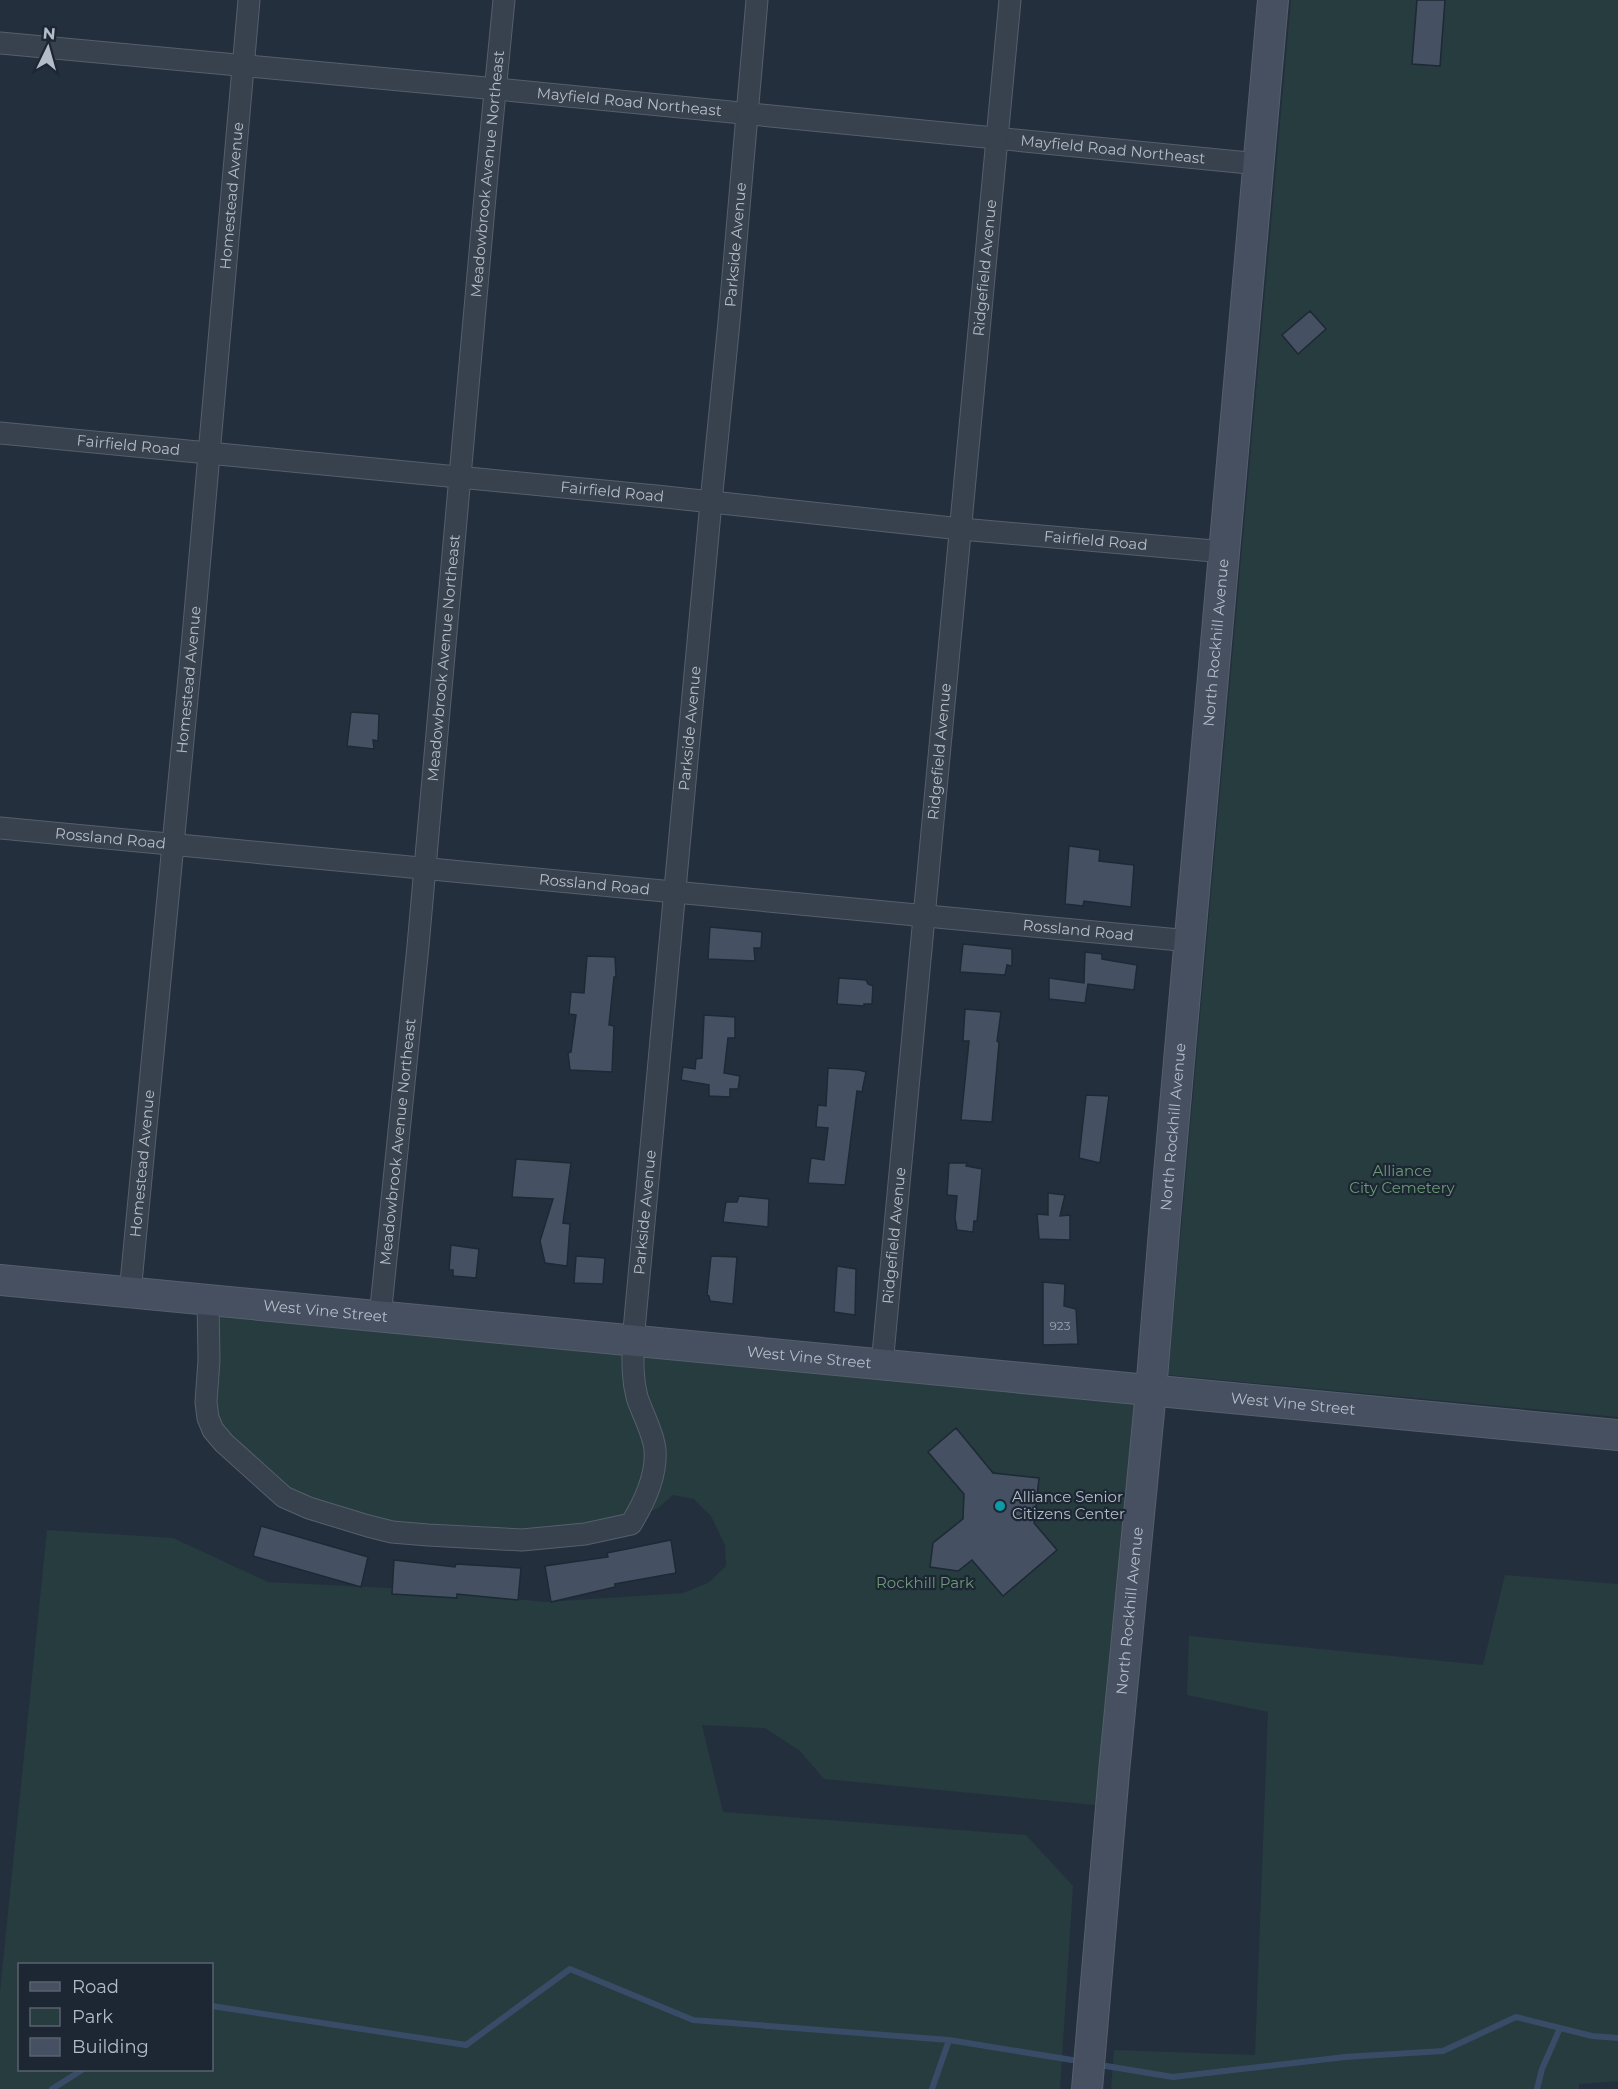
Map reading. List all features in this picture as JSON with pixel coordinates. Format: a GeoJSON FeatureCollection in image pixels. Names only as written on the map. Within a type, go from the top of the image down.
{"type":"FeatureCollection","features":[{"type":"Feature","properties":{"kind":"street","name":"Homestead Avenue"},"geometry":{"type":"LineString","coordinates":[[130,1293],[249,0]]}},
{"type":"Feature","properties":{"kind":"street","name":"Meadowbrook Avenue Northeast"},"geometry":{"type":"LineString","coordinates":[[380,1317],[461,478],[504,0]]}},
{"type":"Feature","properties":{"kind":"street","name":"Parkside Avenue"},"geometry":{"type":"LineString","coordinates":[[208,1300],[209,1360],[206,1402],[208,1418],[213,1430],[224,1443],[284,1497],[337,1517],[393,1532],[522,1540],[585,1534],[631,1524],[643,1504],[652,1476],[655,1449],[637,1396],[633,1370],[633,1341],[757,0]]}},
{"type":"Feature","properties":{"kind":"street","name":"Ridgefield Avenue"},"geometry":{"type":"LineString","coordinates":[[882,1365],[1010,0]]}},
{"type":"Feature","properties":{"kind":"street","name":"North Rockhill Avenue"},"geometry":{"type":"LineString","coordinates":[[1087,2089],[1114,1772],[1151,1391],[1273,0]]}},
{"type":"Feature","properties":{"kind":"street","name":"Mayfield Road Northeast"},"geometry":{"type":"LineString","coordinates":[[0,43],[1258,164]]}},
{"type":"Feature","properties":{"kind":"street","name":"Fairfield Road"},"geometry":{"type":"LineString","coordinates":[[0,433],[711,502],[961,530],[1225,552]]}},
{"type":"Feature","properties":{"kind":"street","name":"Rossland Road"},"geometry":{"type":"LineString","coordinates":[[0,828],[1190,941]]}},
{"type":"Feature","properties":{"kind":"street","name":"West Vine Street"},"geometry":{"type":"LineString","coordinates":[[0,1280],[1618,1436]]}},
{"type":"Feature","properties":{"kind":"green space","name":"Alliance City Cemetery"},"geometry":{"type":"Polygon","coordinates":[[[1291,0],[1618,0],[1618,1417],[1168,1375],[1291,0]]]}},
{"type":"Feature","properties":{"kind":"green space","name":"Rockhill Park"},"geometry":{"type":"Polygon","coordinates":[[[220,1312],[1144,1401],[1106,1806],[824,1779],[800,1751],[765,1728],[702,1725],[723,1812],[1026,1835],[1073,1886],[1060,2089],[0,2089],[0,1991],[47,1530],[173,1538],[268,1582],[389,1588],[546,1602],[683,1593],[708,1583],[726,1566],[725,1545],[711,1516],[694,1499],[673,1495],[658,1508],[631,1520],[536,1536],[402,1525],[306,1502],[240,1448],[216,1417],[215,1371],[220,1312]]]}},
{"type":"Feature","properties":{"kind":"green space"},"geometry":{"type":"Polygon","coordinates":[[[1505,1575],[1618,1584],[1618,2081],[1579,2084],[1579,2089],[1111,2089],[1114,2050],[1255,2055],[1268,1712],[1187,1695],[1189,1636],[1483,1665],[1505,1575]]]}},
{"type":"Feature","properties":{"kind":"building"},"geometry":{"type":"Polygon","coordinates":[[[1417,0],[1445,0],[1440,66],[1412,64],[1417,0]]]}},
{"type":"Feature","properties":{"kind":"building"},"geometry":{"type":"Polygon","coordinates":[[[1310,311],[1326,329],[1298,354],[1282,335],[1310,311]]]}},
{"type":"Feature","properties":{"kind":"building"},"geometry":{"type":"Polygon","coordinates":[[[351,712],[379,714],[378,741],[373,740],[374,749],[347,746],[351,712]]]}},
{"type":"Feature","properties":{"kind":"building"},"geometry":{"type":"Polygon","coordinates":[[[1069,846],[1100,850],[1099,861],[1134,865],[1131,907],[1084,901],[1083,906],[1065,904],[1069,846]]]}},
{"type":"Feature","properties":{"kind":"building"},"geometry":{"type":"Polygon","coordinates":[[[710,927],[762,932],[761,948],[754,948],[755,961],[708,959],[710,927]]]}},
{"type":"Feature","properties":{"kind":"building"},"geometry":{"type":"Polygon","coordinates":[[[963,944],[1012,949],[1012,966],[1007,965],[1005,975],[960,972],[963,944]]]}},
{"type":"Feature","properties":{"kind":"building"},"geometry":{"type":"Polygon","coordinates":[[[1085,952],[1102,954],[1102,959],[1137,965],[1134,990],[1088,984],[1085,1003],[1049,999],[1049,978],[1084,983],[1085,952]]]}},
{"type":"Feature","properties":{"kind":"building"},"geometry":{"type":"Polygon","coordinates":[[[587,956],[615,957],[616,977],[614,977],[609,1025],[614,1026],[612,1072],[570,1070],[568,1053],[571,1052],[576,1015],[569,1014],[571,992],[584,993],[587,956]]]}},
{"type":"Feature","properties":{"kind":"building"},"geometry":{"type":"Polygon","coordinates":[[[839,978],[866,980],[873,986],[872,1004],[864,1004],[864,1006],[837,1004],[839,978]]]}},
{"type":"Feature","properties":{"kind":"building"},"geometry":{"type":"Polygon","coordinates":[[[965,1009],[1001,1012],[992,1122],[961,1120],[969,1041],[963,1041],[965,1009]]]}},
{"type":"Feature","properties":{"kind":"building"},"geometry":{"type":"Polygon","coordinates":[[[704,1015],[735,1017],[735,1038],[728,1038],[724,1073],[740,1076],[738,1089],[730,1089],[730,1097],[709,1096],[709,1085],[681,1080],[683,1067],[695,1069],[696,1059],[702,1058],[704,1015]]]}},
{"type":"Feature","properties":{"kind":"building"},"geometry":{"type":"Polygon","coordinates":[[[828,1068],[866,1072],[862,1092],[857,1091],[845,1185],[808,1183],[811,1158],[824,1160],[828,1128],[816,1127],[818,1105],[826,1106],[828,1068]]]}},
{"type":"Feature","properties":{"kind":"building"},"geometry":{"type":"Polygon","coordinates":[[[1086,1095],[1109,1096],[1100,1163],[1079,1158],[1086,1095]]]}},
{"type":"Feature","properties":{"kind":"building"},"geometry":{"type":"Polygon","coordinates":[[[516,1159],[571,1163],[563,1223],[570,1224],[567,1266],[545,1263],[540,1241],[553,1199],[512,1197],[516,1159]]]}},
{"type":"Feature","properties":{"kind":"building"},"geometry":{"type":"Polygon","coordinates":[[[949,1163],[967,1163],[966,1166],[982,1169],[977,1221],[974,1221],[973,1232],[957,1230],[955,1218],[957,1196],[947,1195],[949,1163]]]}},
{"type":"Feature","properties":{"kind":"building"},"geometry":{"type":"Polygon","coordinates":[[[1048,1193],[1065,1195],[1060,1216],[1070,1215],[1070,1240],[1039,1239],[1037,1214],[1048,1215],[1048,1193]]]}},
{"type":"Feature","properties":{"kind":"building"},"geometry":{"type":"Polygon","coordinates":[[[739,1196],[769,1199],[768,1227],[723,1222],[726,1202],[737,1202],[739,1196]]]}},
{"type":"Feature","properties":{"kind":"building"},"geometry":{"type":"Polygon","coordinates":[[[451,1245],[479,1249],[476,1278],[453,1276],[453,1270],[449,1270],[451,1245]]]}},
{"type":"Feature","properties":{"kind":"building"},"geometry":{"type":"Polygon","coordinates":[[[576,1256],[605,1258],[603,1284],[574,1283],[576,1256]]]}},
{"type":"Feature","properties":{"kind":"building"},"geometry":{"type":"Polygon","coordinates":[[[711,1256],[737,1257],[733,1304],[710,1301],[707,1295],[711,1256]]]}},
{"type":"Feature","properties":{"kind":"building"},"geometry":{"type":"Polygon","coordinates":[[[837,1266],[856,1269],[855,1315],[834,1312],[837,1266]]]}},
{"type":"Feature","properties":{"kind":"building"},"geometry":{"type":"Polygon","coordinates":[[[1043,1282],[1065,1284],[1064,1306],[1076,1309],[1078,1344],[1043,1345],[1043,1282]]]}},
{"type":"Feature","properties":{"kind":"building","name":"Alliance Senior Citizens Center"},"geometry":{"type":"Polygon","coordinates":[[[956,1428],[993,1473],[1039,1478],[1034,1523],[1057,1550],[1003,1596],[972,1560],[958,1571],[930,1567],[933,1543],[963,1519],[964,1494],[928,1452],[956,1428]]]}},
{"type":"Feature","properties":{"kind":"building"},"geometry":{"type":"Polygon","coordinates":[[[261,1526],[368,1557],[361,1587],[253,1556],[261,1526]]]}},
{"type":"Feature","properties":{"kind":"building"},"geometry":{"type":"Polygon","coordinates":[[[671,1540],[676,1573],[615,1584],[615,1587],[551,1602],[545,1566],[608,1557],[607,1553],[671,1540]]]}},
{"type":"Feature","properties":{"kind":"building"},"geometry":{"type":"Polygon","coordinates":[[[394,1560],[455,1567],[456,1564],[521,1568],[518,1600],[457,1594],[457,1598],[392,1594],[394,1560]]]}},
{"type":"Feature","properties":{"kind":"waterway"},"geometry":{"type":"LineString","coordinates":[[213,2006],[466,2045],[570,1969],[693,2020],[949,2040],[1072,2060]]}},
{"type":"Feature","properties":{"kind":"waterway"},"geometry":{"type":"LineString","coordinates":[[1106,2066],[1173,2077],[1345,2057],[1443,2051],[1516,2017],[1592,2036],[1618,2038]]}},
{"type":"Feature","properties":{"kind":"waterway"},"geometry":{"type":"LineString","coordinates":[[1537,2089],[1542,2069],[1560,2028]]}},
{"type":"Feature","properties":{"kind":"waterway"},"geometry":{"type":"LineString","coordinates":[[932,2089],[949,2040]]}},
{"type":"Feature","properties":{"kind":"waterway"},"geometry":{"type":"LineString","coordinates":[[52,2089],[80,2071]]}},
{"type":"Feature","properties":{"kind":"place","name":"Alliance Senior Citizens Center"},"geometry":{"type":"Point","coordinates":[1000,1506]}}]}
